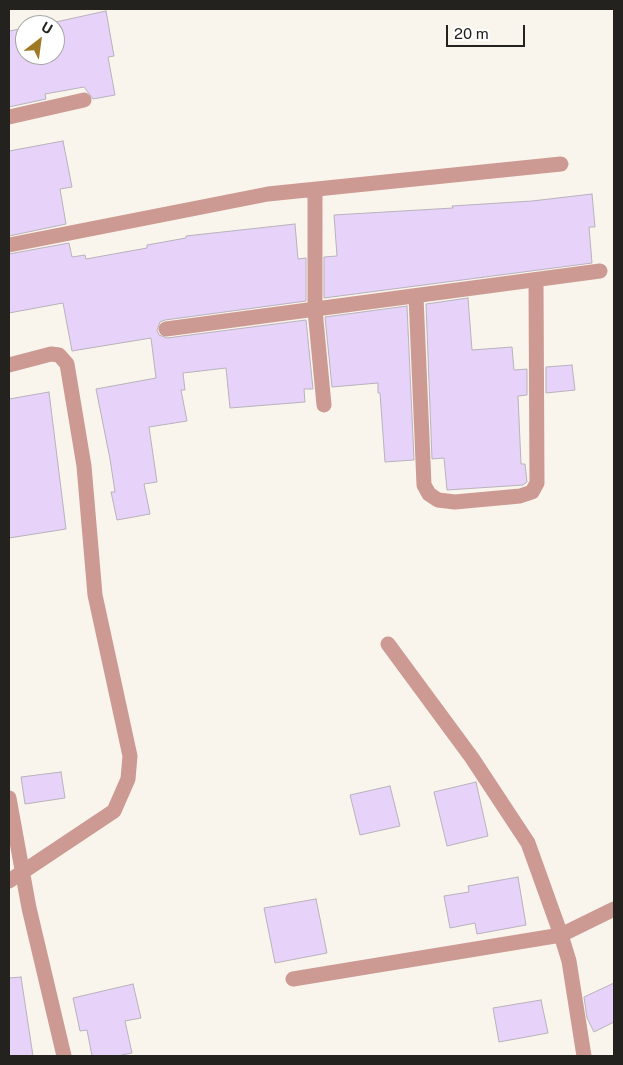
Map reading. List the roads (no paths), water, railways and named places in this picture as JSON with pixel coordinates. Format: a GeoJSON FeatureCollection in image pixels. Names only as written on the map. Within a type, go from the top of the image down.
{"type":"FeatureCollection","features":[{"type":"Feature","properties":{"kind":"street"},"geometry":{"type":"LineString","coordinates":[[9,117],[84,100]]}},
{"type":"Feature","properties":{"kind":"street"},"geometry":{"type":"LineString","coordinates":[[9,245],[255,196],[561,164]]}},
{"type":"Feature","properties":{"kind":"street"},"geometry":{"type":"LineString","coordinates":[[314,190],[315,310],[324,405]]}},
{"type":"Feature","properties":{"kind":"street"},"geometry":{"type":"LineString","coordinates":[[166,329],[600,272]]}},
{"type":"Feature","properties":{"kind":"street"},"geometry":{"type":"LineString","coordinates":[[416,296],[424,485],[429,494],[438,500],[455,502],[520,496],[532,492],[537,483],[536,280]]}},
{"type":"Feature","properties":{"kind":"street"},"geometry":{"type":"LineString","coordinates":[[9,365],[51,354],[59,355],[67,364],[84,466],[95,595],[108,662],[130,756],[128,779],[122,797],[114,811],[23,873],[9,880]]}},
{"type":"Feature","properties":{"kind":"street"},"geometry":{"type":"LineString","coordinates":[[388,644],[472,758],[528,843],[569,961],[584,1056]]}},
{"type":"Feature","properties":{"kind":"street"},"geometry":{"type":"LineString","coordinates":[[9,798],[23,873],[64,1056]]}},
{"type":"Feature","properties":{"kind":"street"},"geometry":{"type":"LineString","coordinates":[[293,979],[561,935],[614,909]]}}]}
